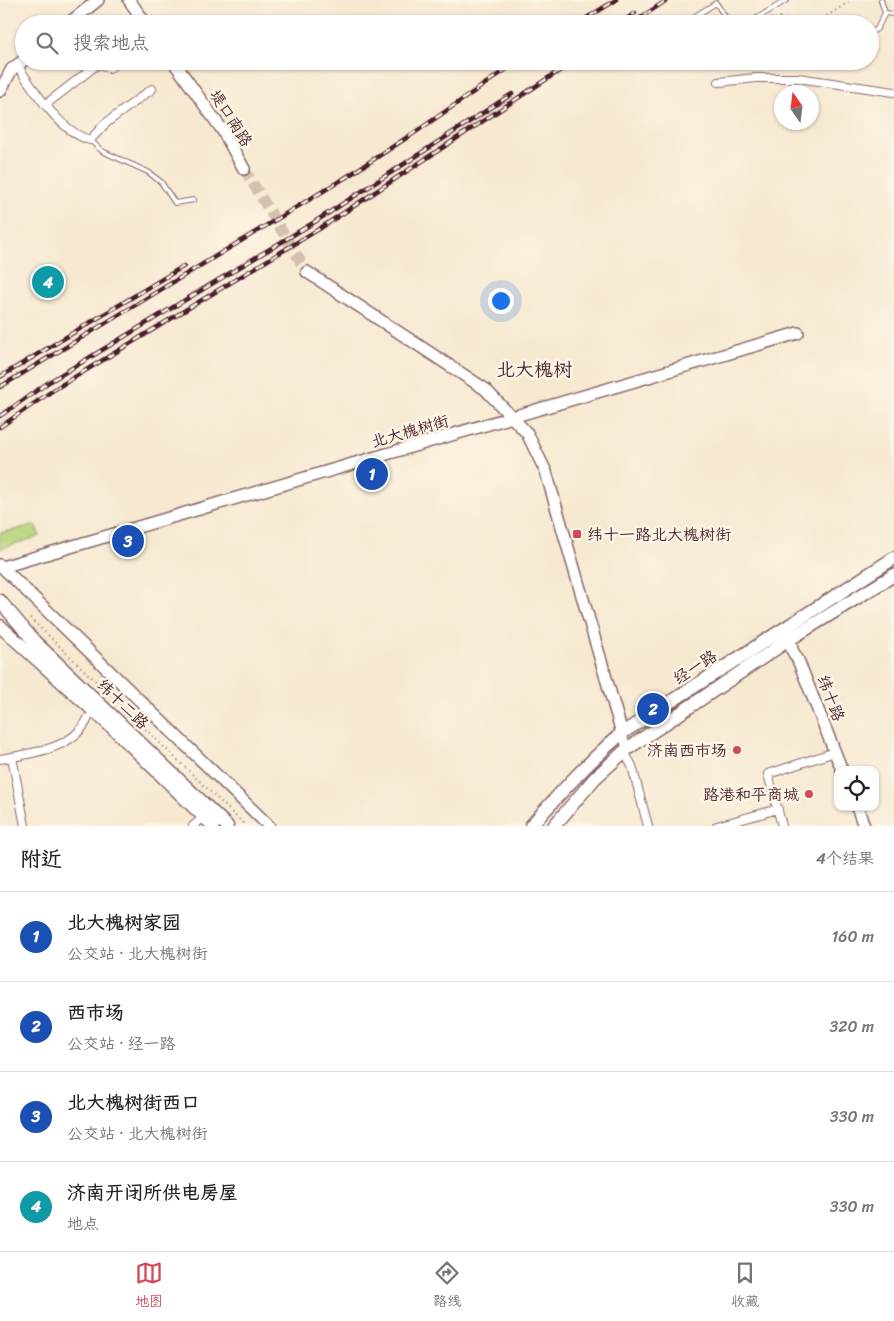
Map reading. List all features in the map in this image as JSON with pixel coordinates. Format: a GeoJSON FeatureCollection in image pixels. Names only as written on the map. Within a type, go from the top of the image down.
{"type":"FeatureCollection","features":[{"type":"Feature","properties":{"kind":"main road","name":"经一路"},"geometry":{"type":"LineString","coordinates":[[531,826],[565,786],[622,733],[894,558]]}},
{"type":"Feature","properties":{"kind":"main road","name":"经一路"},"geometry":{"type":"LineString","coordinates":[[554,826],[594,778],[627,748],[790,639],[894,575]]}},
{"type":"Feature","properties":{"kind":"main road","name":"纬十二路"},"geometry":{"type":"LineString","coordinates":[[0,601],[34,641],[227,826]]}},
{"type":"Feature","properties":{"kind":"main road","name":"纬十二路"},"geometry":{"type":"LineString","coordinates":[[0,626],[114,730],[208,822]]}},
{"type":"Feature","properties":{"kind":"street"},"geometry":{"type":"LineString","coordinates":[[79,15],[98,0]]}},
{"type":"Feature","properties":{"kind":"street"},"geometry":{"type":"LineString","coordinates":[[128,0],[139,15]]}},
{"type":"Feature","properties":{"kind":"street"},"geometry":{"type":"LineString","coordinates":[[0,91],[15,66]]}},
{"type":"Feature","properties":{"kind":"street"},"geometry":{"type":"LineString","coordinates":[[25,70],[45,105],[54,115],[79,138],[90,140],[106,123],[152,89]]}},
{"type":"Feature","properties":{"kind":"street"},"geometry":{"type":"LineString","coordinates":[[45,105],[90,70]]}},
{"type":"Feature","properties":{"kind":"street","name":"堤口南路"},"geometry":{"type":"LineString","coordinates":[[179,70],[223,131],[244,169]]}},
{"type":"Feature","properties":{"kind":"street"},"geometry":{"type":"LineString","coordinates":[[718,82],[756,78],[798,78],[894,92]]}},
{"type":"Feature","properties":{"kind":"street"},"geometry":{"type":"LineString","coordinates":[[307,272],[486,389],[527,433],[546,472],[648,826]]}},
{"type":"Feature","properties":{"kind":"street","name":"北大槐树街"},"geometry":{"type":"LineString","coordinates":[[1,566],[798,333]]}},
{"type":"Feature","properties":{"kind":"street"},"geometry":{"type":"LineString","coordinates":[[1,566],[269,826]]}},
{"type":"Feature","properties":{"kind":"street","name":"纬十路"},"geometry":{"type":"LineString","coordinates":[[790,639],[792,650],[798,660],[840,766]]}},
{"type":"Feature","properties":{"kind":"street"},"geometry":{"type":"LineString","coordinates":[[0,759],[30,754],[64,744],[85,724],[88,718]]}},
{"type":"Feature","properties":{"kind":"street"},"geometry":{"type":"LineString","coordinates":[[782,826],[768,774],[835,752]]}},
{"type":"Feature","properties":{"kind":"street"},"geometry":{"type":"LineString","coordinates":[[12,757],[25,826]]}},
{"type":"Feature","properties":{"kind":"street"},"geometry":{"type":"LineString","coordinates":[[717,826],[778,809]]}},
{"type":"Feature","properties":{"kind":"street"},"geometry":{"type":"LineString","coordinates":[[858,811],[864,826]]}},
{"type":"Feature","properties":{"kind":"street"},"geometry":{"type":"LineString","coordinates":[[194,826],[208,822]]}},
{"type":"Feature","properties":{"kind":"lane"},"geometry":{"type":"LineString","coordinates":[[697,15],[720,0]]}},
{"type":"Feature","properties":{"kind":"lane"},"geometry":{"type":"LineString","coordinates":[[762,15],[787,0]]}},
{"type":"Feature","properties":{"kind":"lane"},"geometry":{"type":"LineString","coordinates":[[879,26],[885,13],[880,0]]}},
{"type":"Feature","properties":{"kind":"lane"},"geometry":{"type":"LineString","coordinates":[[716,3],[724,15]]}},
{"type":"Feature","properties":{"kind":"lane"},"geometry":{"type":"LineString","coordinates":[[885,13],[894,14]]}},
{"type":"Feature","properties":{"kind":"lane"},"geometry":{"type":"LineString","coordinates":[[90,140],[102,151],[148,172],[161,182],[175,203],[194,200]]}},
{"type":"Feature","properties":{"kind":"path"},"geometry":{"type":"LineString","coordinates":[[828,15],[852,0]]}},
{"type":"Feature","properties":{"kind":"path"},"geometry":{"type":"LineString","coordinates":[[28,617],[246,826]]}},
{"type":"Feature","properties":{"kind":"green space"},"geometry":{"type":"Polygon","coordinates":[[[35,525],[40,536],[0,549],[0,533],[35,525]]]}},
{"type":"Feature","properties":{"kind":"tunnel"},"geometry":{"type":"LineString","coordinates":[[244,169],[307,272]]}},
{"type":"Feature","properties":{"kind":"railway"},"geometry":{"type":"LineString","coordinates":[[592,15],[616,0]]}},
{"type":"Feature","properties":{"kind":"railway"},"geometry":{"type":"LineString","coordinates":[[644,15],[667,0]]}},
{"type":"Feature","properties":{"kind":"railway"},"geometry":{"type":"LineString","coordinates":[[0,387],[348,176],[505,70]]}},
{"type":"Feature","properties":{"kind":"railway"},"geometry":{"type":"LineString","coordinates":[[0,427],[55,389],[319,229],[560,70]]}},
{"type":"Feature","properties":{"kind":"railway"},"geometry":{"type":"LineString","coordinates":[[0,416],[49,382],[313,223],[512,94]]}},
{"type":"Feature","properties":{"kind":"railway"},"geometry":{"type":"LineString","coordinates":[[0,377],[184,266]]}},
{"type":"Feature","properties":{"kind":"place","name":"济南开闭所供电房屋"},"geometry":{"type":"Point","coordinates":[48,282]}},
{"type":"Feature","properties":{"kind":"place","name":"北大槐树家园"},"geometry":{"type":"Point","coordinates":[372,474]}},
{"type":"Feature","properties":{"kind":"place","name":"纬十一路北大槐树街"},"geometry":{"type":"Point","coordinates":[577,534]}},
{"type":"Feature","properties":{"kind":"place","name":"北大槐树街西口"},"geometry":{"type":"Point","coordinates":[128,541]}},
{"type":"Feature","properties":{"kind":"place","name":"西市场"},"geometry":{"type":"Point","coordinates":[653,709]}},
{"type":"Feature","properties":{"kind":"place","name":"济南西市场"},"geometry":{"type":"Point","coordinates":[737,750]}},
{"type":"Feature","properties":{"kind":"place","name":"路港和平商城"},"geometry":{"type":"Point","coordinates":[809,794]}},
{"type":"Feature","properties":{"kind":"district","name":"北大槐树"},"geometry":{"type":"Point","coordinates":[534,369]}}]}
